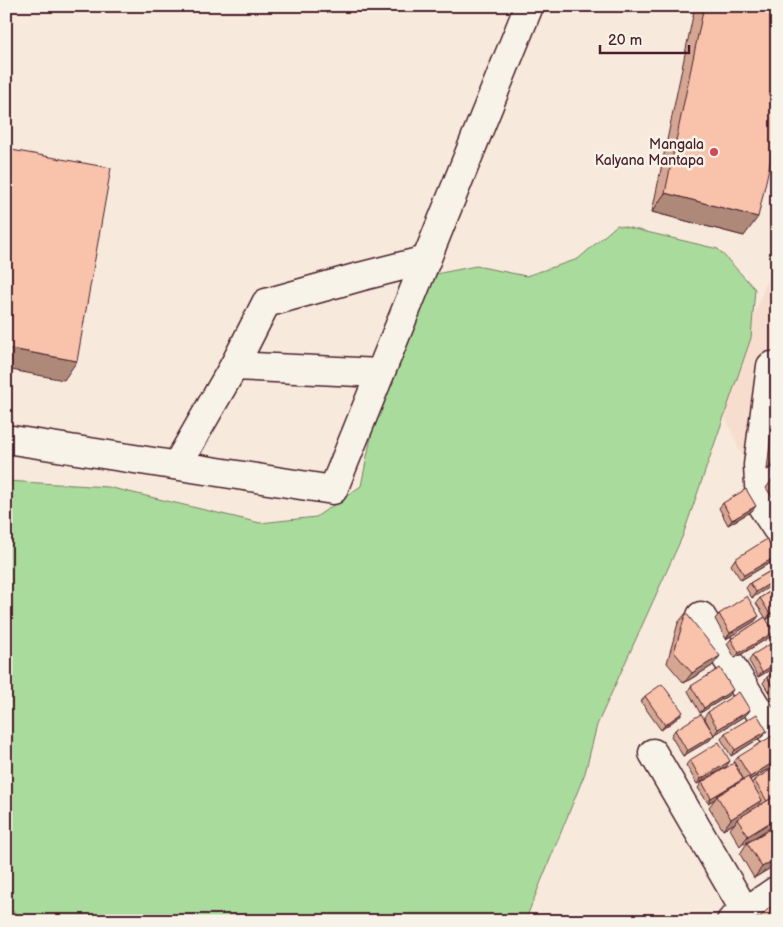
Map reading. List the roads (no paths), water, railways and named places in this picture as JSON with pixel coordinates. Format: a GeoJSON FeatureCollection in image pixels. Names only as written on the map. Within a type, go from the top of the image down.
{"type":"FeatureCollection","features":[{"type":"Feature","properties":{"kind":"street"},"geometry":{"type":"LineString","coordinates":[[6,439],[333,490],[529,6]]}},
{"type":"Feature","properties":{"kind":"street"},"geometry":{"type":"LineString","coordinates":[[177,466],[234,366],[266,303],[426,260]]}},
{"type":"Feature","properties":{"kind":"street"},"geometry":{"type":"LineString","coordinates":[[234,366],[380,373]]}},
{"type":"Feature","properties":{"kind":"street"},"geometry":{"type":"LineString","coordinates":[[771,366],[758,465],[760,503],[777,529]]}},
{"type":"Feature","properties":{"kind":"street"},"geometry":{"type":"LineString","coordinates":[[701,616],[777,741]]}},
{"type":"Feature","properties":{"kind":"street"},"geometry":{"type":"LineString","coordinates":[[653,753],[738,916],[777,890]]}},
{"type":"Feature","properties":{"kind":"place","name":"Mangala Kalyana Mantapa"},"geometry":{"type":"Point","coordinates":[714,152]}}]}
